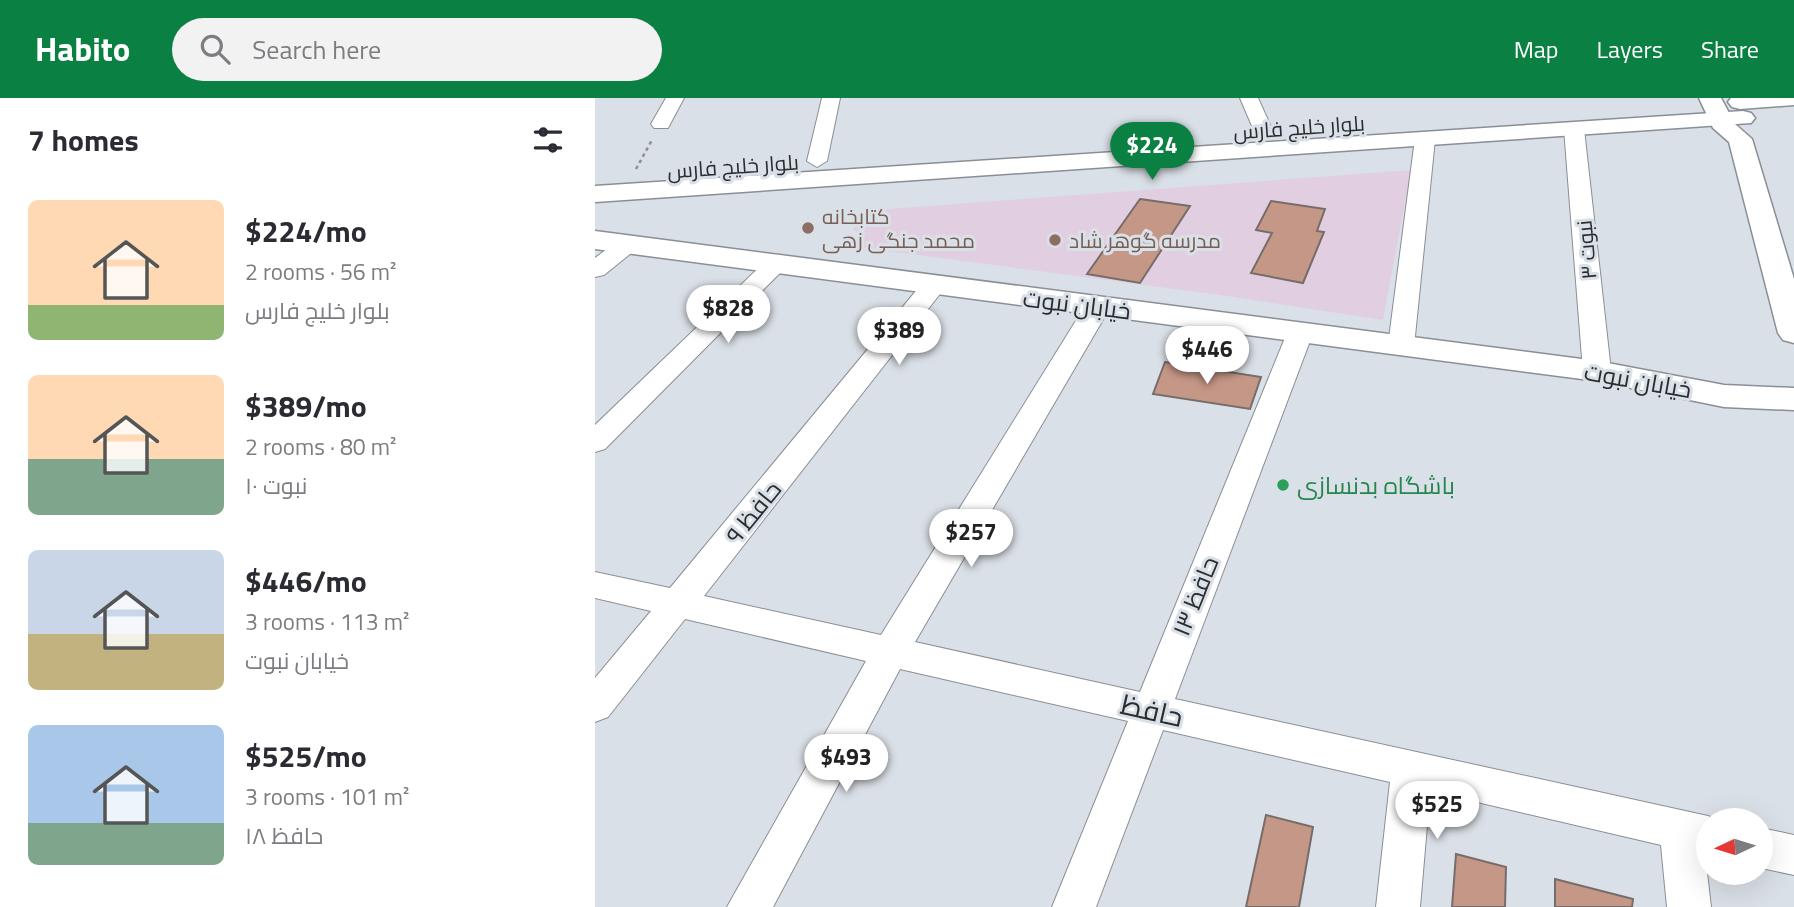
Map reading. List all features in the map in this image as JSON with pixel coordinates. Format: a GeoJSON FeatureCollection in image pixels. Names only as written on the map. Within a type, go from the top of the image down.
{"type":"FeatureCollection","features":[{"type":"Feature","properties":{"kind":"main road","name":"بلوار خلیج فارس"},"geometry":{"type":"LineString","coordinates":[[1726,112],[1794,99]]}},
{"type":"Feature","properties":{"kind":"main road","name":"بلوار خلیج فارس"},"geometry":{"type":"LineString","coordinates":[[595,175],[1262,129],[1726,112],[1794,114]]}},
{"type":"Feature","properties":{"kind":"main road"},"geometry":{"type":"LineString","coordinates":[[595,194],[1574,129],[1726,112],[1794,333]]}},
{"type":"Feature","properties":{"kind":"main road","name":"خیابان نبوت"},"geometry":{"type":"LineString","coordinates":[[595,240],[1597,371],[1724,396],[1794,399]]}},
{"type":"Feature","properties":{"kind":"main road","name":"خیابان نبوت"},"geometry":{"type":"LineString","coordinates":[[1724,396],[1794,424]]}},
{"type":"Feature","properties":{"kind":"street"},"geometry":{"type":"LineString","coordinates":[[661,124],[675,98]]}},
{"type":"Feature","properties":{"kind":"street"},"geometry":{"type":"LineString","coordinates":[[817,161],[831,98]]}},
{"type":"Feature","properties":{"kind":"street"},"geometry":{"type":"LineString","coordinates":[[1249,98],[1262,129]]}},
{"type":"Feature","properties":{"kind":"street","name":"نبوت ۳"},"geometry":{"type":"LineString","coordinates":[[1574,129],[1597,371]]}},
{"type":"Feature","properties":{"kind":"street"},"geometry":{"type":"LineString","coordinates":[[1401,346],[1425,139]]}},
{"type":"Feature","properties":{"kind":"street"},"geometry":{"type":"LineString","coordinates":[[595,270],[628,245]]}},
{"type":"Feature","properties":{"kind":"street"},"geometry":{"type":"LineString","coordinates":[[595,442],[776,264]]}},
{"type":"Feature","properties":{"kind":"street","name":"حافظ ۹"},"geometry":{"type":"LineString","coordinates":[[595,706],[934,285]]}},
{"type":"Feature","properties":{"kind":"street"},"geometry":{"type":"LineString","coordinates":[[749,907],[890,652],[1098,306]]}},
{"type":"Feature","properties":{"kind":"street","name":"حافظ ۱۳"},"geometry":{"type":"LineString","coordinates":[[1074,907],[1149,710],[1300,333]]}},
{"type":"Feature","properties":{"kind":"street","name":"حافظ"},"geometry":{"type":"LineString","coordinates":[[595,585],[1695,833]]}},
{"type":"Feature","properties":{"kind":"street"},"geometry":{"type":"LineString","coordinates":[[1398,907],[1412,769]]}},
{"type":"Feature","properties":{"kind":"street"},"geometry":{"type":"LineString","coordinates":[[1689,907],[1695,833]]}},
{"type":"Feature","properties":{"kind":"street"},"geometry":{"type":"LineString","coordinates":[[1773,851],[1794,855]]}},
{"type":"Feature","properties":{"kind":"path"},"geometry":{"type":"LineString","coordinates":[[635,172],[661,124]]}},
{"type":"Feature","properties":{"kind":"shaded area"},"geometry":{"type":"Polygon","coordinates":[[[1411,170],[1383,320],[1220,295],[858,247],[866,233],[853,231],[862,211],[1411,170]]]}},
{"type":"Feature","properties":{"kind":"building"},"geometry":{"type":"Polygon","coordinates":[[[1140,199],[1190,206],[1140,283],[1087,274],[1140,199]]]}},
{"type":"Feature","properties":{"kind":"building"},"geometry":{"type":"Polygon","coordinates":[[[1271,201],[1325,209],[1317,231],[1324,232],[1303,283],[1251,273],[1272,233],[1256,230],[1271,201]]]}},
{"type":"Feature","properties":{"kind":"building"},"geometry":{"type":"Polygon","coordinates":[[[1165,362],[1261,377],[1250,409],[1153,394],[1165,362]]]}},
{"type":"Feature","properties":{"kind":"building"},"geometry":{"type":"Polygon","coordinates":[[[1266,815],[1313,827],[1299,907],[1246,907],[1266,815]]]}},
{"type":"Feature","properties":{"kind":"building"},"geometry":{"type":"Polygon","coordinates":[[[1456,854],[1506,867],[1505,907],[1452,907],[1456,854]]]}},
{"type":"Feature","properties":{"kind":"building"},"geometry":{"type":"Polygon","coordinates":[[[1555,879],[1633,899],[1632,907],[1555,907],[1555,879]]]}},
{"type":"Feature","properties":{"kind":"place","name":"کتابخانه محمد جنگی زهی"},"geometry":{"type":"Point","coordinates":[808,228]}},
{"type":"Feature","properties":{"kind":"place","name":"مدرسه گوهر شاد"},"geometry":{"type":"Point","coordinates":[1055,240]}},
{"type":"Feature","properties":{"kind":"place","name":"باشگاه بدنسازی"},"geometry":{"type":"Point","coordinates":[1283,485]}}]}
